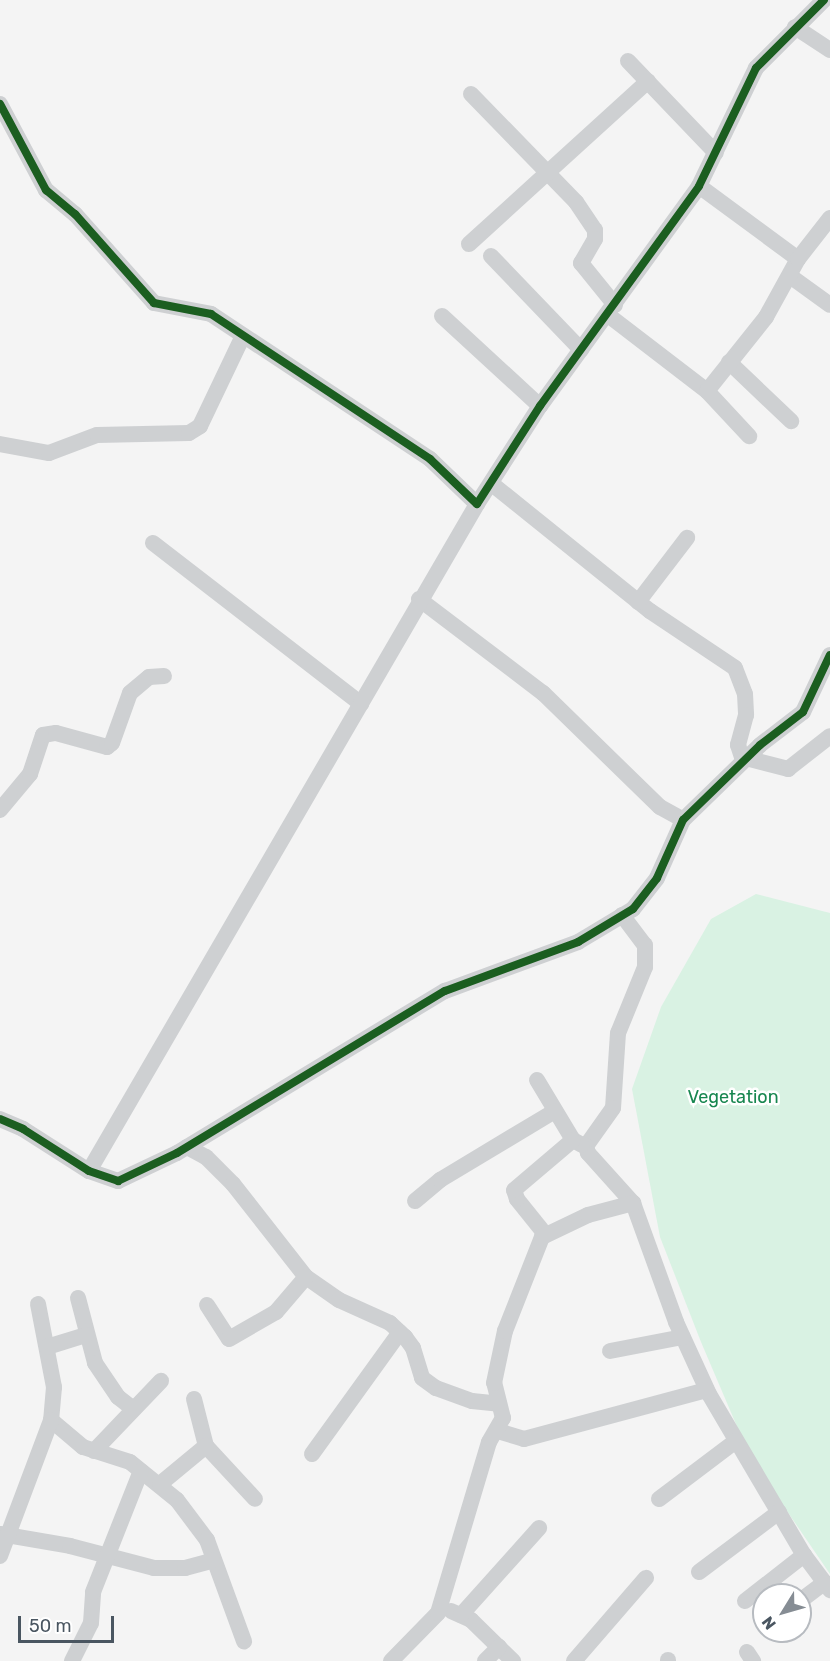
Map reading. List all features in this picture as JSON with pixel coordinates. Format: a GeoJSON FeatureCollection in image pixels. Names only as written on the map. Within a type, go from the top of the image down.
{"type":"FeatureCollection","features":[{"type":"Feature","properties":{"kind":"street"},"geometry":{"type":"LineString","coordinates":[[89,1171],[269,857],[362,704],[419,599],[477,504],[492,484],[540,406],[699,186],[756,68],[824,0]]}},
{"type":"Feature","properties":{"kind":"street"},"geometry":{"type":"LineString","coordinates":[[795,27],[830,51]]}},
{"type":"Feature","properties":{"kind":"street"},"geometry":{"type":"LineString","coordinates":[[628,61],[716,153]]}},
{"type":"Feature","properties":{"kind":"street"},"geometry":{"type":"LineString","coordinates":[[469,244],[549,175],[648,81]]}},
{"type":"Feature","properties":{"kind":"street"},"geometry":{"type":"LineString","coordinates":[[471,94],[576,202],[595,230],[595,239],[581,263],[611,310],[707,391],[749,436]]}},
{"type":"Feature","properties":{"kind":"street"},"geometry":{"type":"LineString","coordinates":[[0,104],[46,190],[75,214],[154,303],[166,308],[205,310],[430,459],[477,504]]}},
{"type":"Feature","properties":{"kind":"street"},"geometry":{"type":"LineString","coordinates":[[699,186],[798,259]]}},
{"type":"Feature","properties":{"kind":"street"},"geometry":{"type":"LineString","coordinates":[[707,391],[766,317],[798,259],[830,218]]}},
{"type":"Feature","properties":{"kind":"street"},"geometry":{"type":"LineString","coordinates":[[491,256],[581,350]]}},
{"type":"Feature","properties":{"kind":"street"},"geometry":{"type":"LineString","coordinates":[[790,276],[830,305]]}},
{"type":"Feature","properties":{"kind":"street"},"geometry":{"type":"LineString","coordinates":[[442,316],[540,406]]}},
{"type":"Feature","properties":{"kind":"street"},"geometry":{"type":"LineString","coordinates":[[0,444],[49,453],[97,435],[189,433],[200,426],[243,336]]}},
{"type":"Feature","properties":{"kind":"street"},"geometry":{"type":"LineString","coordinates":[[729,362],[791,421]]}},
{"type":"Feature","properties":{"kind":"street"},"geometry":{"type":"LineString","coordinates":[[492,484],[638,602],[735,668],[742,682],[746,715],[738,752],[748,760],[788,769],[830,736]]}},
{"type":"Feature","properties":{"kind":"street"},"geometry":{"type":"LineString","coordinates":[[638,602],[687,538]]}},
{"type":"Feature","properties":{"kind":"street"},"geometry":{"type":"LineString","coordinates":[[153,543],[362,704]]}},
{"type":"Feature","properties":{"kind":"street"},"geometry":{"type":"LineString","coordinates":[[419,599],[543,693],[660,807],[683,820]]}},
{"type":"Feature","properties":{"kind":"street"},"geometry":{"type":"LineString","coordinates":[[0,1119],[23,1129],[89,1171],[118,1181],[187,1147],[445,990],[578,942],[633,909],[657,878],[683,820],[700,800],[748,760],[760,745],[803,712],[830,655]]}},
{"type":"Feature","properties":{"kind":"street"},"geometry":{"type":"LineString","coordinates":[[0,810],[30,774],[43,735],[56,733],[107,747],[112,743],[130,693],[149,677],[164,676]]}},
{"type":"Feature","properties":{"kind":"street"},"geometry":{"type":"LineString","coordinates":[[545,1234],[517,1199],[514,1190],[580,1143],[613,1108],[618,1033],[645,967],[645,945],[622,915]]}},
{"type":"Feature","properties":{"kind":"street"},"geometry":{"type":"LineString","coordinates":[[537,1080],[555,1111],[588,1153],[633,1203],[683,1337],[707,1390],[804,1555],[828,1586],[812,1595]]}},
{"type":"Feature","properties":{"kind":"street"},"geometry":{"type":"LineString","coordinates":[[415,1201],[440,1180],[555,1111]]}},
{"type":"Feature","properties":{"kind":"street"},"geometry":{"type":"LineString","coordinates":[[187,1147],[206,1157],[234,1184],[306,1277],[339,1300],[390,1323],[400,1332],[413,1348],[417,1371],[436,1389],[472,1401],[499,1404]]}},
{"type":"Feature","properties":{"kind":"street"},"geometry":{"type":"LineString","coordinates":[[391,1661],[438,1612],[489,1442],[498,1431],[503,1418],[494,1383],[505,1331],[532,1255],[545,1234],[588,1215],[633,1203]]}},
{"type":"Feature","properties":{"kind":"street"},"geometry":{"type":"LineString","coordinates":[[207,1305],[229,1339],[276,1312],[306,1277]]}},
{"type":"Feature","properties":{"kind":"street"},"geometry":{"type":"LineString","coordinates":[[78,1298],[86,1335],[102,1377],[132,1408]]}},
{"type":"Feature","properties":{"kind":"street"},"geometry":{"type":"LineString","coordinates":[[0,1556],[4,1534],[51,1420],[54,1387],[38,1304]]}},
{"type":"Feature","properties":{"kind":"street"},"geometry":{"type":"LineString","coordinates":[[312,1454],[400,1332]]}},
{"type":"Feature","properties":{"kind":"street"},"geometry":{"type":"LineString","coordinates":[[47,1347],[86,1335]]}},
{"type":"Feature","properties":{"kind":"street"},"geometry":{"type":"LineString","coordinates":[[610,1351],[683,1337]]}},
{"type":"Feature","properties":{"kind":"street"},"geometry":{"type":"LineString","coordinates":[[94,1451],[132,1408],[161,1381]]}},
{"type":"Feature","properties":{"kind":"street"},"geometry":{"type":"LineString","coordinates":[[498,1431],[524,1439],[707,1390]]}},
{"type":"Feature","properties":{"kind":"street"},"geometry":{"type":"LineString","coordinates":[[194,1399],[206,1446],[255,1499]]}},
{"type":"Feature","properties":{"kind":"street"},"geometry":{"type":"LineString","coordinates":[[51,1420],[83,1447],[130,1462],[160,1484],[196,1523],[207,1540],[212,1561],[244,1641]]}},
{"type":"Feature","properties":{"kind":"street"},"geometry":{"type":"LineString","coordinates":[[659,1499],[736,1441]]}},
{"type":"Feature","properties":{"kind":"street"},"geometry":{"type":"LineString","coordinates":[[160,1484],[206,1446]]}},
{"type":"Feature","properties":{"kind":"street"},"geometry":{"type":"LineString","coordinates":[[72,1661],[91,1623],[93,1592],[141,1471]]}},
{"type":"Feature","properties":{"kind":"street"},"geometry":{"type":"LineString","coordinates":[[699,1572],[779,1512]]}},
{"type":"Feature","properties":{"kind":"street"},"geometry":{"type":"LineString","coordinates":[[461,1615],[539,1528]]}},
{"type":"Feature","properties":{"kind":"street"},"geometry":{"type":"LineString","coordinates":[[4,1534],[154,1568],[185,1568],[212,1561]]}},
{"type":"Feature","properties":{"kind":"street"},"geometry":{"type":"LineString","coordinates":[[745,1601],[804,1555]]}},
{"type":"Feature","properties":{"kind":"street"},"geometry":{"type":"LineString","coordinates":[[574,1661],[646,1578]]}},
{"type":"Feature","properties":{"kind":"street"},"geometry":{"type":"LineString","coordinates":[[438,1612],[451,1611],[471,1620],[513,1661]]}},
{"type":"Feature","properties":{"kind":"street"},"geometry":{"type":"LineString","coordinates":[[485,1661],[499,1647]]}},
{"type":"Feature","properties":{"kind":"green space","name":"Vegetation"},"geometry":{"type":"Polygon","coordinates":[[[756,894],[830,913],[830,1574],[750,1457],[701,1342],[660,1237],[632,1089],[661,1007],[711,919],[756,894]]]}},
{"type":"Feature","properties":{"kind":"cycle path"},"geometry":{"type":"LineString","coordinates":[[0,104],[46,190],[75,214],[154,303],[211,314],[430,459],[477,504],[540,406],[699,186],[756,68],[824,0]]}},
{"type":"Feature","properties":{"kind":"cycle path"},"geometry":{"type":"LineString","coordinates":[[0,1119],[23,1129],[89,1171],[118,1181],[177,1153],[445,991],[578,942],[633,909],[657,878],[683,820],[760,745],[803,712],[830,655]]}}]}
